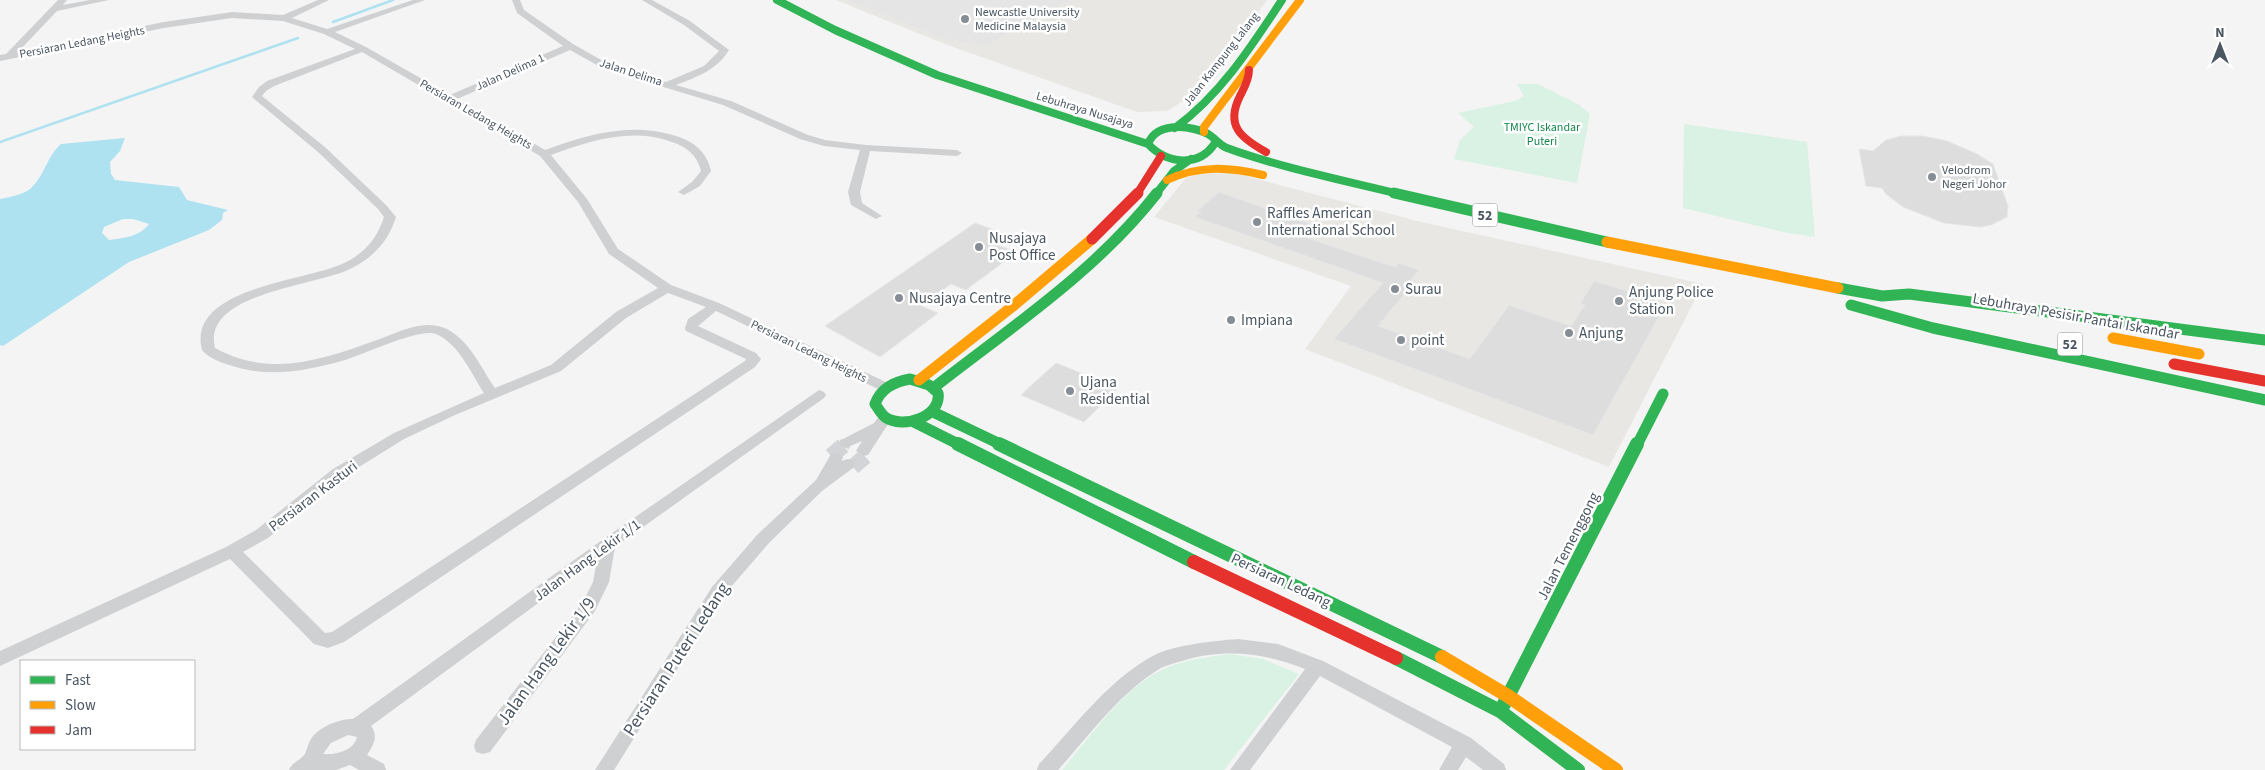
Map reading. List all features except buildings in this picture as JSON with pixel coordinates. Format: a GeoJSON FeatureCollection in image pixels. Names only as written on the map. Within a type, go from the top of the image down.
{"type":"FeatureCollection","features":[{"type":"Feature","properties":{"kind":"main road","name":"Lebuhraya Nusajaya"},"geometry":{"type":"LineString","coordinates":[[777,0],[835,30],[895,57],[1014,102],[1148,144]]}},
{"type":"Feature","properties":{"kind":"main road","name":"Jalan Kampung Lalang"},"geometry":{"type":"LineString","coordinates":[[1175,128],[1191,119],[1239,61],[1282,0]]}},
{"type":"Feature","properties":{"kind":"main road","name":"Jalan Kampung Lalang"},"geometry":{"type":"LineString","coordinates":[[1204,132],[1204,128],[1214,114],[1300,0]]}},
{"type":"Feature","properties":{"kind":"main road"},"geometry":{"type":"LineString","coordinates":[[827,12],[918,54]]}},
{"type":"Feature","properties":{"kind":"main road"},"geometry":{"type":"LineString","coordinates":[[951,67],[1026,94],[1092,113]]}},
{"type":"Feature","properties":{"kind":"main road"},"geometry":{"type":"LineString","coordinates":[[1248,70],[1250,76],[1247,85],[1233,112],[1236,130],[1257,148],[1302,169]]}},
{"type":"Feature","properties":{"kind":"main road"},"geometry":{"type":"LineString","coordinates":[[1143,128],[1160,131],[1189,128],[1204,132],[1215,143],[1213,149],[1203,156],[1174,160],[1152,151],[1148,144],[1150,138],[1160,131]]}},
{"type":"Feature","properties":{"kind":"main road","name":"52"},"geometry":{"type":"LineString","coordinates":[[1215,143],[1302,169],[1451,208],[1882,296]]}},
{"type":"Feature","properties":{"kind":"main road"},"geometry":{"type":"LineString","coordinates":[[919,380],[1066,262],[1096,235],[1149,180],[1160,164],[1161,156]]}},
{"type":"Feature","properties":{"kind":"main road"},"geometry":{"type":"LineString","coordinates":[[1203,156],[1231,160],[1370,199]]}},
{"type":"Feature","properties":{"kind":"main road"},"geometry":{"type":"LineString","coordinates":[[936,386],[1085,269],[1135,221],[1179,166],[1191,159]]}},
{"type":"Feature","properties":{"kind":"main road"},"geometry":{"type":"LineString","coordinates":[[1167,180],[1194,169],[1216,166],[1241,169],[1278,179]]}},
{"type":"Feature","properties":{"kind":"main road"},"geometry":{"type":"LineString","coordinates":[[1294,182],[1310,182]]}},
{"type":"Feature","properties":{"kind":"main road"},"geometry":{"type":"LineString","coordinates":[[1882,296],[1909,294],[2265,340]]}},
{"type":"Feature","properties":{"kind":"main road","name":"Lebuhraya Pesisir Pantai Iskandar"},"geometry":{"type":"LineString","coordinates":[[1882,296],[2010,319]]}},
{"type":"Feature","properties":{"kind":"main road","name":"52"},"geometry":{"type":"LineString","coordinates":[[1837,302],[1874,310]]}},
{"type":"Feature","properties":{"kind":"main road"},"geometry":{"type":"LineString","coordinates":[[1874,310],[1933,328],[2265,400]]}},
{"type":"Feature","properties":{"kind":"main road","name":"Lebuhraya Pesisir Pantai Iskandar"},"geometry":{"type":"LineString","coordinates":[[1874,310],[2037,338]]}},
{"type":"Feature","properties":{"kind":"main road","name":"Lebuhraya Pesisir Pantai Iskandar"},"geometry":{"type":"LineString","coordinates":[[2098,335],[2206,355]]}},
{"type":"Feature","properties":{"kind":"main road","name":"Lebuhraya Pesisir Pantai Iskandar"},"geometry":{"type":"LineString","coordinates":[[2160,361],[2265,380]]}},
{"type":"Feature","properties":{"kind":"main road"},"geometry":{"type":"LineString","coordinates":[[901,380],[919,380],[936,386],[941,399],[933,412],[912,421],[882,422],[875,404],[876,398],[885,387],[901,380]]}},
{"type":"Feature","properties":{"kind":"main road","name":"Jalan Temenggong"},"geometry":{"type":"LineString","coordinates":[[1500,711],[1663,394]]}},
{"type":"Feature","properties":{"kind":"main road","name":"Persiaran Ledang"},"geometry":{"type":"LineString","coordinates":[[933,412],[1163,524],[1428,649],[1508,696],[1616,770]]}},
{"type":"Feature","properties":{"kind":"main road","name":"Persiaran Ledang"},"geometry":{"type":"LineString","coordinates":[[912,421],[1149,541],[1415,667],[1500,711],[1578,770]]}},
{"type":"Feature","properties":{"kind":"street"},"geometry":{"type":"LineString","coordinates":[[5,57],[63,0]]}},
{"type":"Feature","properties":{"kind":"street"},"geometry":{"type":"LineString","coordinates":[[54,10],[105,0]]}},
{"type":"Feature","properties":{"kind":"street"},"geometry":{"type":"LineString","coordinates":[[284,18],[325,0]]}},
{"type":"Feature","properties":{"kind":"street"},"geometry":{"type":"LineString","coordinates":[[327,32],[421,0]]}},
{"type":"Feature","properties":{"kind":"street","name":"Jalan Delima"},"geometry":{"type":"LineString","coordinates":[[516,0],[520,11],[570,46],[608,67],[666,85],[720,60],[724,50],[687,23],[646,0]]}},
{"type":"Feature","properties":{"kind":"street","name":"Persiaran Ledang Heights"},"geometry":{"type":"LineString","coordinates":[[5,57],[212,17],[251,15],[284,18],[327,32],[363,49],[544,154],[584,201],[614,251],[667,288],[715,306],[885,387]]}},
{"type":"Feature","properties":{"kind":"street","name":"Jalan Delima 1"},"geometry":{"type":"LineString","coordinates":[[449,99],[570,46]]}},
{"type":"Feature","properties":{"kind":"street"},"geometry":{"type":"LineString","coordinates":[[363,49],[265,86],[258,92],[257,97],[322,150],[382,207],[390,217],[387,230],[379,243],[364,256],[346,267],[270,288],[232,303],[208,328],[206,338],[209,350],[223,360],[242,366],[294,367],[338,358],[414,330],[440,331],[448,336],[463,352],[492,394]]}},
{"type":"Feature","properties":{"kind":"street"},"geometry":{"type":"LineString","coordinates":[[666,85],[727,103],[804,137],[824,143],[866,148],[957,153]]}},
{"type":"Feature","properties":{"kind":"street"},"geometry":{"type":"LineString","coordinates":[[544,154],[596,137],[619,133],[659,134],[694,148],[704,159],[706,171],[696,184],[684,192]]}},
{"type":"Feature","properties":{"kind":"street"},"geometry":{"type":"LineString","coordinates":[[866,148],[854,192],[857,205],[876,216]]}},
{"type":"Feature","properties":{"kind":"street","name":"Persiaran Kasturi"},"geometry":{"type":"LineString","coordinates":[[0,659],[232,551],[262,534],[338,473],[384,445],[433,420],[492,394],[525,383],[556,368],[621,315],[667,288]]}},
{"type":"Feature","properties":{"kind":"street"},"geometry":{"type":"LineString","coordinates":[[232,551],[320,639],[333,640],[750,364],[754,359],[751,356],[692,328],[693,322],[715,306]]}},
{"type":"Feature","properties":{"kind":"street","name":"Jalan Hang Lekir 1/1"},"geometry":{"type":"LineString","coordinates":[[356,727],[608,544],[819,395]]}},
{"type":"Feature","properties":{"kind":"street"},"geometry":{"type":"LineString","coordinates":[[882,422],[857,448],[882,422]]}},
{"type":"Feature","properties":{"kind":"street"},"geometry":{"type":"LineString","coordinates":[[817,487],[842,461],[817,487]]}},
{"type":"Feature","properties":{"kind":"street","name":"Persiaran Puteri Ledang"},"geometry":{"type":"LineString","coordinates":[[604,770],[718,591],[763,539],[817,487]]}},
{"type":"Feature","properties":{"kind":"street","name":"Jalan Hang Lekir 1/9"},"geometry":{"type":"LineString","coordinates":[[483,746],[589,606],[601,582],[608,544]]}},
{"type":"Feature","properties":{"kind":"street"},"geometry":{"type":"LineString","coordinates":[[1046,770],[1128,684],[1156,662],[1200,649],[1238,646],[1278,651],[1317,666],[1464,744],[1497,770]]}},
{"type":"Feature","properties":{"kind":"street"},"geometry":{"type":"LineString","coordinates":[[1239,770],[1317,666]]}},
{"type":"Feature","properties":{"kind":"street"},"geometry":{"type":"LineString","coordinates":[[298,770],[313,759],[317,746],[331,733],[348,726],[356,727],[362,729],[367,739],[365,746],[346,764],[329,768],[321,767],[313,759]]}},
{"type":"Feature","properties":{"kind":"street"},"geometry":{"type":"LineString","coordinates":[[1448,770],[1464,744]]}},
{"type":"Feature","properties":{"kind":"street"},"geometry":{"type":"LineString","coordinates":[[354,758],[377,770]]}},
{"type":"Feature","properties":{"kind":"shaded area"},"geometry":{"type":"Polygon","coordinates":[[[836,0],[1267,0],[1199,91],[1167,111],[1137,112],[942,43],[836,0]]]}},
{"type":"Feature","properties":{"kind":"shaded area","name":"Newcastle University Medicine Malaysia"},"geometry":{"type":"Polygon","coordinates":[[[848,0],[1070,0],[985,46],[942,38],[848,0]]]}},
{"type":"Feature","properties":{"kind":"shaded area"},"geometry":{"type":"Polygon","coordinates":[[[1234,173],[1417,221],[1703,284],[1609,467],[1305,349],[1351,286],[1154,217],[1186,178],[1201,174],[1234,173]]]}},
{"type":"Feature","properties":{"kind":"green space","name":"TMIYC Iskandar Puteri"},"geometry":{"type":"Polygon","coordinates":[[[1517,84],[1538,84],[1578,104],[1590,114],[1577,183],[1454,159],[1460,140],[1474,127],[1458,113],[1515,101],[1524,96],[1517,84]]]}},
{"type":"Feature","properties":{"kind":"green space"},"geometry":{"type":"Polygon","coordinates":[[[1684,124],[1807,142],[1815,237],[1783,232],[1683,208],[1684,124]]]}},
{"type":"Feature","properties":{"kind":"green space"},"geometry":{"type":"Polygon","coordinates":[[[1230,654],[1263,659],[1299,674],[1224,770],[1062,770],[1122,699],[1150,676],[1182,662],[1230,654]]]}},
{"type":"Feature","properties":{"kind":"water"},"geometry":{"type":"Polygon","coordinates":[[[125,138],[120,151],[110,162],[111,174],[115,180],[179,187],[187,200],[228,210],[223,213],[222,220],[209,230],[129,262],[3,346],[0,345],[0,199],[20,194],[30,189],[39,179],[52,154],[61,144],[125,138]],[[123,219],[104,227],[102,233],[109,240],[126,237],[141,232],[149,224],[133,219],[123,219]]]}},
{"type":"Feature","properties":{"kind":"waterway"},"geometry":{"type":"LineString","coordinates":[[333,22],[393,0]]}},
{"type":"Feature","properties":{"kind":"waterway"},"geometry":{"type":"LineString","coordinates":[[0,142],[298,38]]}},
{"type":"Feature","properties":{"kind":"tunnel"},"geometry":{"type":"LineString","coordinates":[[831,456],[845,444]]}},
{"type":"Feature","properties":{"kind":"tunnel"},"geometry":{"type":"LineString","coordinates":[[853,467],[868,454]]}},
{"type":"Feature","properties":{"kind":"traffic: fast"},"geometry":{"type":"LineString","coordinates":[[777,0],[835,30],[937,75],[1148,144]]}},
{"type":"Feature","properties":{"kind":"traffic: fast"},"geometry":{"type":"LineString","coordinates":[[1175,128],[1192,116],[1221,86],[1247,52],[1282,0]]}},
{"type":"Feature","properties":{"kind":"traffic: fast"},"geometry":{"type":"LineString","coordinates":[[1215,143],[1210,151],[1202,157],[1183,161],[1163,156],[1148,144],[1151,137],[1163,129],[1180,127],[1197,130],[1208,134],[1224,147],[1310,172],[1472,212],[1607,242]]}},
{"type":"Feature","properties":{"kind":"traffic: fast"},"geometry":{"type":"LineString","coordinates":[[936,386],[1085,269],[1135,221],[1174,171],[1191,159]]}},
{"type":"Feature","properties":{"kind":"traffic: fast"},"geometry":{"type":"LineString","coordinates":[[1838,288],[1882,296],[1909,294],[2265,340]]}},
{"type":"Feature","properties":{"kind":"traffic: fast"},"geometry":{"type":"LineString","coordinates":[[1851,305],[1933,328],[2265,400]]}},
{"type":"Feature","properties":{"kind":"traffic: fast"},"geometry":{"type":"LineString","coordinates":[[910,379],[929,385],[938,393],[939,401],[934,409],[925,416],[912,420],[898,421],[885,417],[875,404],[880,393],[888,386],[910,379]]}},
{"type":"Feature","properties":{"kind":"traffic: fast"},"geometry":{"type":"LineString","coordinates":[[1503,706],[1663,394]]}},
{"type":"Feature","properties":{"kind":"traffic: fast"},"geometry":{"type":"LineString","coordinates":[[933,412],[1442,657]]}},
{"type":"Feature","properties":{"kind":"traffic: fast"},"geometry":{"type":"LineString","coordinates":[[912,421],[1194,562]]}},
{"type":"Feature","properties":{"kind":"traffic: fast"},"geometry":{"type":"LineString","coordinates":[[1396,658],[1500,711],[1578,770]]}},
{"type":"Feature","properties":{"kind":"traffic: slow"},"geometry":{"type":"LineString","coordinates":[[1204,132],[1204,127],[1300,0]]}},
{"type":"Feature","properties":{"kind":"traffic: slow"},"geometry":{"type":"LineString","coordinates":[[1167,180],[1191,171],[1214,168],[1226,168],[1263,175]]}},
{"type":"Feature","properties":{"kind":"traffic: slow"},"geometry":{"type":"LineString","coordinates":[[919,380],[1013,306],[1092,239]]}},
{"type":"Feature","properties":{"kind":"traffic: slow"},"geometry":{"type":"LineString","coordinates":[[1607,242],[1838,288]]}},
{"type":"Feature","properties":{"kind":"traffic: slow"},"geometry":{"type":"LineString","coordinates":[[2113,338],[2199,354]]}},
{"type":"Feature","properties":{"kind":"traffic: slow"},"geometry":{"type":"LineString","coordinates":[[1442,657],[1508,696],[1616,770]]}},
{"type":"Feature","properties":{"kind":"traffic: jam"},"geometry":{"type":"LineString","coordinates":[[1249,70],[1249,76],[1234,112],[1234,121],[1240,135],[1266,152]]}},
{"type":"Feature","properties":{"kind":"traffic: jam"},"geometry":{"type":"LineString","coordinates":[[1092,239],[1122,211],[1140,190],[1148,180],[1161,156]]}},
{"type":"Feature","properties":{"kind":"traffic: jam"},"geometry":{"type":"LineString","coordinates":[[2174,364],[2265,381]]}},
{"type":"Feature","properties":{"kind":"traffic: jam"},"geometry":{"type":"LineString","coordinates":[[1194,562],[1396,658]]}},
{"type":"Feature","properties":{"kind":"place","name":"Newcastle University Medicine Malaysia"},"geometry":{"type":"Point","coordinates":[965,19]}},
{"type":"Feature","properties":{"kind":"place","name":"Velodrom Negeri Johor"},"geometry":{"type":"Point","coordinates":[1932,177]}},
{"type":"Feature","properties":{"kind":"place","name":"Raffles American International School"},"geometry":{"type":"Point","coordinates":[1257,222]}},
{"type":"Feature","properties":{"kind":"place","name":"Nusajaya Post Office"},"geometry":{"type":"Point","coordinates":[979,247]}},
{"type":"Feature","properties":{"kind":"place","name":"Surau"},"geometry":{"type":"Point","coordinates":[1395,289]}},
{"type":"Feature","properties":{"kind":"place","name":"Nusajaya Centre"},"geometry":{"type":"Point","coordinates":[899,298]}},
{"type":"Feature","properties":{"kind":"place","name":"Anjung Police Station"},"geometry":{"type":"Point","coordinates":[1619,301]}},
{"type":"Feature","properties":{"kind":"place","name":"Impiana"},"geometry":{"type":"Point","coordinates":[1231,320]}},
{"type":"Feature","properties":{"kind":"place","name":"Anjung"},"geometry":{"type":"Point","coordinates":[1569,333]}},
{"type":"Feature","properties":{"kind":"place","name":"point"},"geometry":{"type":"Point","coordinates":[1401,340]}},
{"type":"Feature","properties":{"kind":"place","name":"Ujana Residential"},"geometry":{"type":"Point","coordinates":[1070,391]}}]}
